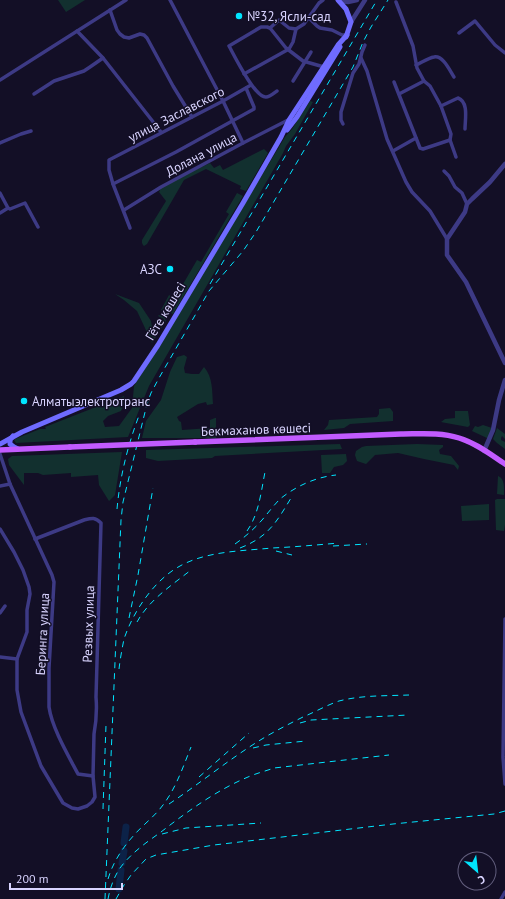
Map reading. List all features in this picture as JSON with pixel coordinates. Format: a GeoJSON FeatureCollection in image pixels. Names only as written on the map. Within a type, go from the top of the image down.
{"type":"FeatureCollection","features":[{"type":"Feature","properties":{"kind":"main road"},"geometry":{"type":"LineString","coordinates":[[338,0],[346,9],[351,22]]}},
{"type":"Feature","properties":{"kind":"main road","name":"Гёте көшесі"},"geometry":{"type":"LineString","coordinates":[[281,137],[297,117],[340,47],[347,35],[351,22]]}},
{"type":"Feature","properties":{"kind":"main road","name":"Гёте көшесі"},"geometry":{"type":"LineString","coordinates":[[0,444],[13,436],[121,390],[134,381],[162,338],[281,137],[289,120],[338,45],[347,35]]}},
{"type":"Feature","properties":{"kind":"main road","name":"Бекмаханов көшесі"},"geometry":{"type":"LineString","coordinates":[[0,450],[433,434],[459,438],[505,464]]}},
{"type":"Feature","properties":{"kind":"main road"},"geometry":{"type":"LineString","coordinates":[[13,436],[10,440],[10,444],[19,449]]}},
{"type":"Feature","properties":{"kind":"street"},"geometry":{"type":"LineString","coordinates":[[0,80],[126,0]]}},
{"type":"Feature","properties":{"kind":"street"},"geometry":{"type":"LineString","coordinates":[[170,0],[223,101],[243,143]]}},
{"type":"Feature","properties":{"kind":"street"},"geometry":{"type":"LineString","coordinates":[[270,28],[279,20],[289,28],[296,29],[304,24],[319,3],[323,0]]}},
{"type":"Feature","properties":{"kind":"street"},"geometry":{"type":"LineString","coordinates":[[338,0],[348,2],[357,0]]}},
{"type":"Feature","properties":{"kind":"street"},"geometry":{"type":"LineString","coordinates":[[351,22],[365,0]]}},
{"type":"Feature","properties":{"kind":"street"},"geometry":{"type":"LineString","coordinates":[[396,2],[413,46],[416,65],[441,106],[451,134],[450,140],[456,157]]}},
{"type":"Feature","properties":{"kind":"street"},"geometry":{"type":"LineString","coordinates":[[110,10],[117,30],[124,37],[129,38],[144,34],[192,117]]}},
{"type":"Feature","properties":{"kind":"street"},"geometry":{"type":"LineString","coordinates":[[309,18],[320,28],[332,30],[342,35],[347,35]]}},
{"type":"Feature","properties":{"kind":"street"},"geometry":{"type":"LineString","coordinates":[[459,33],[475,21],[495,45],[505,53]]}},
{"type":"Feature","properties":{"kind":"street"},"geometry":{"type":"LineString","coordinates":[[277,92],[269,96],[262,96],[251,85],[229,46],[261,27],[267,27],[270,28],[286,48],[304,62],[324,67]]}},
{"type":"Feature","properties":{"kind":"street"},"geometry":{"type":"LineString","coordinates":[[244,74],[289,49],[296,29]]}},
{"type":"Feature","properties":{"kind":"street"},"geometry":{"type":"LineString","coordinates":[[77,31],[103,58],[161,132]]}},
{"type":"Feature","properties":{"kind":"street"},"geometry":{"type":"LineString","coordinates":[[342,124],[341,112],[353,73],[359,64],[365,45]]}},
{"type":"Feature","properties":{"kind":"street"},"geometry":{"type":"LineString","coordinates":[[293,81],[311,52]]}},
{"type":"Feature","properties":{"kind":"street"},"geometry":{"type":"LineString","coordinates":[[416,65],[434,56],[438,57],[447,66],[454,77]]}},
{"type":"Feature","properties":{"kind":"street"},"geometry":{"type":"LineString","coordinates":[[34,94],[54,81],[84,71],[103,58]]}},
{"type":"Feature","properties":{"kind":"street"},"geometry":{"type":"LineString","coordinates":[[361,58],[367,72],[387,139],[406,182],[412,192],[430,211],[447,239],[447,255],[466,282],[505,363]]}},
{"type":"Feature","properties":{"kind":"street"},"geometry":{"type":"LineString","coordinates":[[399,94],[424,80]]}},
{"type":"Feature","properties":{"kind":"street"},"geometry":{"type":"LineString","coordinates":[[394,82],[420,148],[422,149],[450,140]]}},
{"type":"Feature","properties":{"kind":"street","name":"улица Заславского"},"geometry":{"type":"LineString","coordinates":[[113,184],[109,170],[109,160],[251,85]]}},
{"type":"Feature","properties":{"kind":"street"},"geometry":{"type":"LineString","coordinates":[[130,228],[113,184],[176,152],[254,108],[246,88]]}},
{"type":"Feature","properties":{"kind":"street"},"geometry":{"type":"LineString","coordinates":[[441,106],[458,98],[461,99],[464,102],[466,111],[465,129]]}},
{"type":"Feature","properties":{"kind":"street","name":"Долана улица"},"geometry":{"type":"LineString","coordinates":[[124,210],[161,187],[289,120]]}},
{"type":"Feature","properties":{"kind":"street"},"geometry":{"type":"LineString","coordinates":[[0,143],[31,131]]}},
{"type":"Feature","properties":{"kind":"street"},"geometry":{"type":"LineString","coordinates":[[392,151],[416,138]]}},
{"type":"Feature","properties":{"kind":"street"},"geometry":{"type":"LineString","coordinates":[[447,239],[465,212],[467,204],[490,182],[505,164]]}},
{"type":"Feature","properties":{"kind":"street"},"geometry":{"type":"LineString","coordinates":[[444,171],[449,176],[455,187],[462,193],[467,204]]}},
{"type":"Feature","properties":{"kind":"street"},"geometry":{"type":"LineString","coordinates":[[0,193],[8,208]]}},
{"type":"Feature","properties":{"kind":"street"},"geometry":{"type":"LineString","coordinates":[[0,213],[8,208],[10,209],[25,203],[38,227]]}},
{"type":"Feature","properties":{"kind":"street"},"geometry":{"type":"LineString","coordinates":[[484,451],[493,430],[505,380]]}},
{"type":"Feature","properties":{"kind":"street","name":"Беринга улица"},"geometry":{"type":"LineString","coordinates":[[0,454],[10,484],[54,582],[49,668],[50,713],[56,729],[78,774],[93,776]]}},
{"type":"Feature","properties":{"kind":"street"},"geometry":{"type":"LineString","coordinates":[[0,486],[10,484]]}},
{"type":"Feature","properties":{"kind":"street","name":"Резвых улица"},"geometry":{"type":"LineString","coordinates":[[35,540],[84,520],[93,518],[98,519],[101,523],[93,776],[95,797]]}},
{"type":"Feature","properties":{"kind":"street","name":"Беринга улица"},"geometry":{"type":"LineString","coordinates":[[0,529],[14,552],[30,587],[27,610],[27,632],[17,659],[17,690],[21,712],[41,766],[63,803],[72,808],[78,808],[86,806],[92,802],[95,797]]}},
{"type":"Feature","properties":{"kind":"street"},"geometry":{"type":"LineString","coordinates":[[0,613],[5,606]]}},
{"type":"Feature","properties":{"kind":"street"},"geometry":{"type":"LineString","coordinates":[[505,619],[503,757],[505,784]]}},
{"type":"Feature","properties":{"kind":"street"},"geometry":{"type":"LineString","coordinates":[[0,657],[17,659]]}},
{"type":"Feature","properties":{"kind":"street"},"geometry":{"type":"LineString","coordinates":[[501,899],[505,892]]}},
{"type":"Feature","properties":{"kind":"green space"},"geometry":{"type":"Polygon","coordinates":[[[58,0],[85,0],[66,12],[58,0]]]}},
{"type":"Feature","properties":{"kind":"green space"},"geometry":{"type":"Polygon","coordinates":[[[310,101],[313,102],[295,134],[286,146],[149,386],[128,437],[16,443],[14,440],[15,439],[40,429],[46,429],[45,427],[124,396],[125,402],[121,411],[108,416],[103,421],[105,427],[119,426],[132,408],[134,386],[285,137],[310,101]]]}},
{"type":"Feature","properties":{"kind":"green space"},"geometry":{"type":"Polygon","coordinates":[[[264,149],[268,153],[246,191],[240,189],[241,186],[206,169],[184,180],[147,244],[144,246],[143,245],[142,240],[166,201],[159,192],[162,186],[210,163],[214,168],[220,165],[223,170],[264,149]]]}},
{"type":"Feature","properties":{"kind":"green space"},"geometry":{"type":"Polygon","coordinates":[[[237,193],[243,196],[173,314],[169,312],[165,319],[166,321],[152,343],[137,311],[115,294],[139,303],[151,321],[152,327],[150,333],[154,336],[164,320],[158,316],[163,316],[165,313],[161,310],[169,295],[175,298],[197,260],[201,262],[229,214],[226,212],[237,193]]]}},
{"type":"Feature","properties":{"kind":"green space"},"geometry":{"type":"Polygon","coordinates":[[[184,355],[187,357],[184,368],[185,373],[199,374],[204,367],[207,371],[212,384],[213,404],[207,405],[206,402],[198,404],[177,417],[181,422],[182,430],[210,428],[210,420],[216,418],[216,438],[142,438],[146,421],[161,400],[170,372],[177,357],[184,355]]]}},
{"type":"Feature","properties":{"kind":"green space"},"geometry":{"type":"Polygon","coordinates":[[[390,408],[393,412],[393,421],[350,424],[344,428],[324,430],[328,425],[329,420],[377,417],[379,414],[379,409],[390,408]]]}},
{"type":"Feature","properties":{"kind":"green space"},"geometry":{"type":"Polygon","coordinates":[[[455,411],[468,411],[470,425],[468,427],[441,422],[445,419],[455,418],[455,411]]]}},
{"type":"Feature","properties":{"kind":"green space"},"geometry":{"type":"Polygon","coordinates":[[[483,425],[492,428],[489,439],[472,431],[475,426],[478,427],[483,425]]]}},
{"type":"Feature","properties":{"kind":"green space"},"geometry":{"type":"Polygon","coordinates":[[[497,428],[505,434],[505,439],[502,436],[501,440],[505,442],[505,449],[493,439],[497,428]]]}},
{"type":"Feature","properties":{"kind":"green space"},"geometry":{"type":"Polygon","coordinates":[[[340,444],[342,449],[215,456],[212,458],[158,461],[146,458],[146,450],[340,444]]]}},
{"type":"Feature","properties":{"kind":"green space"},"geometry":{"type":"Polygon","coordinates":[[[417,444],[443,445],[443,447],[439,450],[440,454],[451,456],[459,466],[458,470],[454,465],[398,453],[375,455],[366,464],[357,461],[355,455],[356,451],[366,446],[417,444]]]}},
{"type":"Feature","properties":{"kind":"green space"},"geometry":{"type":"Polygon","coordinates":[[[122,452],[115,495],[109,501],[99,485],[98,475],[71,477],[71,473],[43,475],[38,473],[24,473],[24,485],[9,465],[8,459],[12,456],[122,452]]]}},
{"type":"Feature","properties":{"kind":"green space"},"geometry":{"type":"Polygon","coordinates":[[[346,454],[347,461],[343,465],[334,467],[330,473],[322,473],[321,455],[346,454]]]}},
{"type":"Feature","properties":{"kind":"green space"},"geometry":{"type":"Polygon","coordinates":[[[498,476],[503,481],[504,495],[497,494],[498,476]]]}},
{"type":"Feature","properties":{"kind":"green space"},"geometry":{"type":"Polygon","coordinates":[[[505,499],[504,531],[496,530],[495,500],[505,499]]]}},
{"type":"Feature","properties":{"kind":"green space"},"geometry":{"type":"Polygon","coordinates":[[[489,504],[489,520],[462,521],[461,506],[489,504]]]}},
{"type":"Feature","properties":{"kind":"waterway"},"geometry":{"type":"LineString","coordinates":[[124,843],[126,827]]}},
{"type":"Feature","properties":{"kind":"waterway"},"geometry":{"type":"LineString","coordinates":[[122,863],[124,851]]}},
{"type":"Feature","properties":{"kind":"waterway"},"geometry":{"type":"LineString","coordinates":[[119,889],[121,870]]}},
{"type":"Feature","properties":{"kind":"railway"},"geometry":{"type":"LineString","coordinates":[[210,284],[377,0]]}},
{"type":"Feature","properties":{"kind":"railway"},"geometry":{"type":"LineString","coordinates":[[105,899],[121,520],[123,502],[147,404],[159,378],[209,291],[243,251],[256,232],[353,67],[363,42],[388,0]]}},
{"type":"Feature","properties":{"kind":"railway"},"geometry":{"type":"LineString","coordinates":[[117,509],[125,460],[140,413]]}},
{"type":"Feature","properties":{"kind":"railway"},"geometry":{"type":"LineString","coordinates":[[247,531],[257,510],[265,472]]}},
{"type":"Feature","properties":{"kind":"railway"},"geometry":{"type":"LineString","coordinates":[[235,544],[253,530],[286,494],[299,486],[314,480],[336,475]]}},
{"type":"Feature","properties":{"kind":"railway"},"geometry":{"type":"LineString","coordinates":[[129,618],[153,488]]}},
{"type":"Feature","properties":{"kind":"railway"},"geometry":{"type":"LineString","coordinates":[[240,548],[250,544],[264,534],[276,522],[291,498]]}},
{"type":"Feature","properties":{"kind":"railway"},"geometry":{"type":"LineString","coordinates":[[119,669],[124,639],[133,618],[153,588],[170,572],[180,566],[202,557],[225,552],[339,543]]}},
{"type":"Feature","properties":{"kind":"railway"},"geometry":{"type":"LineString","coordinates":[[333,546],[367,544]]}},
{"type":"Feature","properties":{"kind":"railway"},"geometry":{"type":"LineString","coordinates":[[276,551],[292,555]]}},
{"type":"Feature","properties":{"kind":"railway"},"geometry":{"type":"LineString","coordinates":[[137,622],[154,600],[191,570]]}},
{"type":"Feature","properties":{"kind":"railway"},"geometry":{"type":"LineString","coordinates":[[169,804],[254,744],[303,717],[339,701],[374,696],[409,695]]}},
{"type":"Feature","properties":{"kind":"railway"},"geometry":{"type":"LineString","coordinates":[[300,723],[311,720],[408,715]]}},
{"type":"Feature","properties":{"kind":"railway"},"geometry":{"type":"LineString","coordinates":[[103,809],[106,725]]}},
{"type":"Feature","properties":{"kind":"railway"},"geometry":{"type":"LineString","coordinates":[[199,777],[249,733]]}},
{"type":"Feature","properties":{"kind":"railway"},"geometry":{"type":"LineString","coordinates":[[253,748],[266,745],[306,741]]}},
{"type":"Feature","properties":{"kind":"railway"},"geometry":{"type":"LineString","coordinates":[[108,879],[126,844],[138,830],[157,813],[172,792],[191,747]]}},
{"type":"Feature","properties":{"kind":"railway"},"geometry":{"type":"LineString","coordinates":[[108,899],[112,883],[118,871],[134,853],[192,809],[236,782],[274,768],[389,755]]}},
{"type":"Feature","properties":{"kind":"railway"},"geometry":{"type":"LineString","coordinates":[[116,899],[131,875],[146,859],[156,855],[214,845],[494,814],[505,811]]}},
{"type":"Feature","properties":{"kind":"railway"},"geometry":{"type":"LineString","coordinates":[[162,834],[186,828],[261,823]]}},
{"type":"Feature","properties":{"kind":"place","name":"№32, Ясли-сад"},"geometry":{"type":"Point","coordinates":[239,16]}},
{"type":"Feature","properties":{"kind":"place","name":"АЗС"},"geometry":{"type":"Point","coordinates":[170,269]}},
{"type":"Feature","properties":{"kind":"place","name":"Алматыэлектротранс"},"geometry":{"type":"Point","coordinates":[24,401]}}]}
